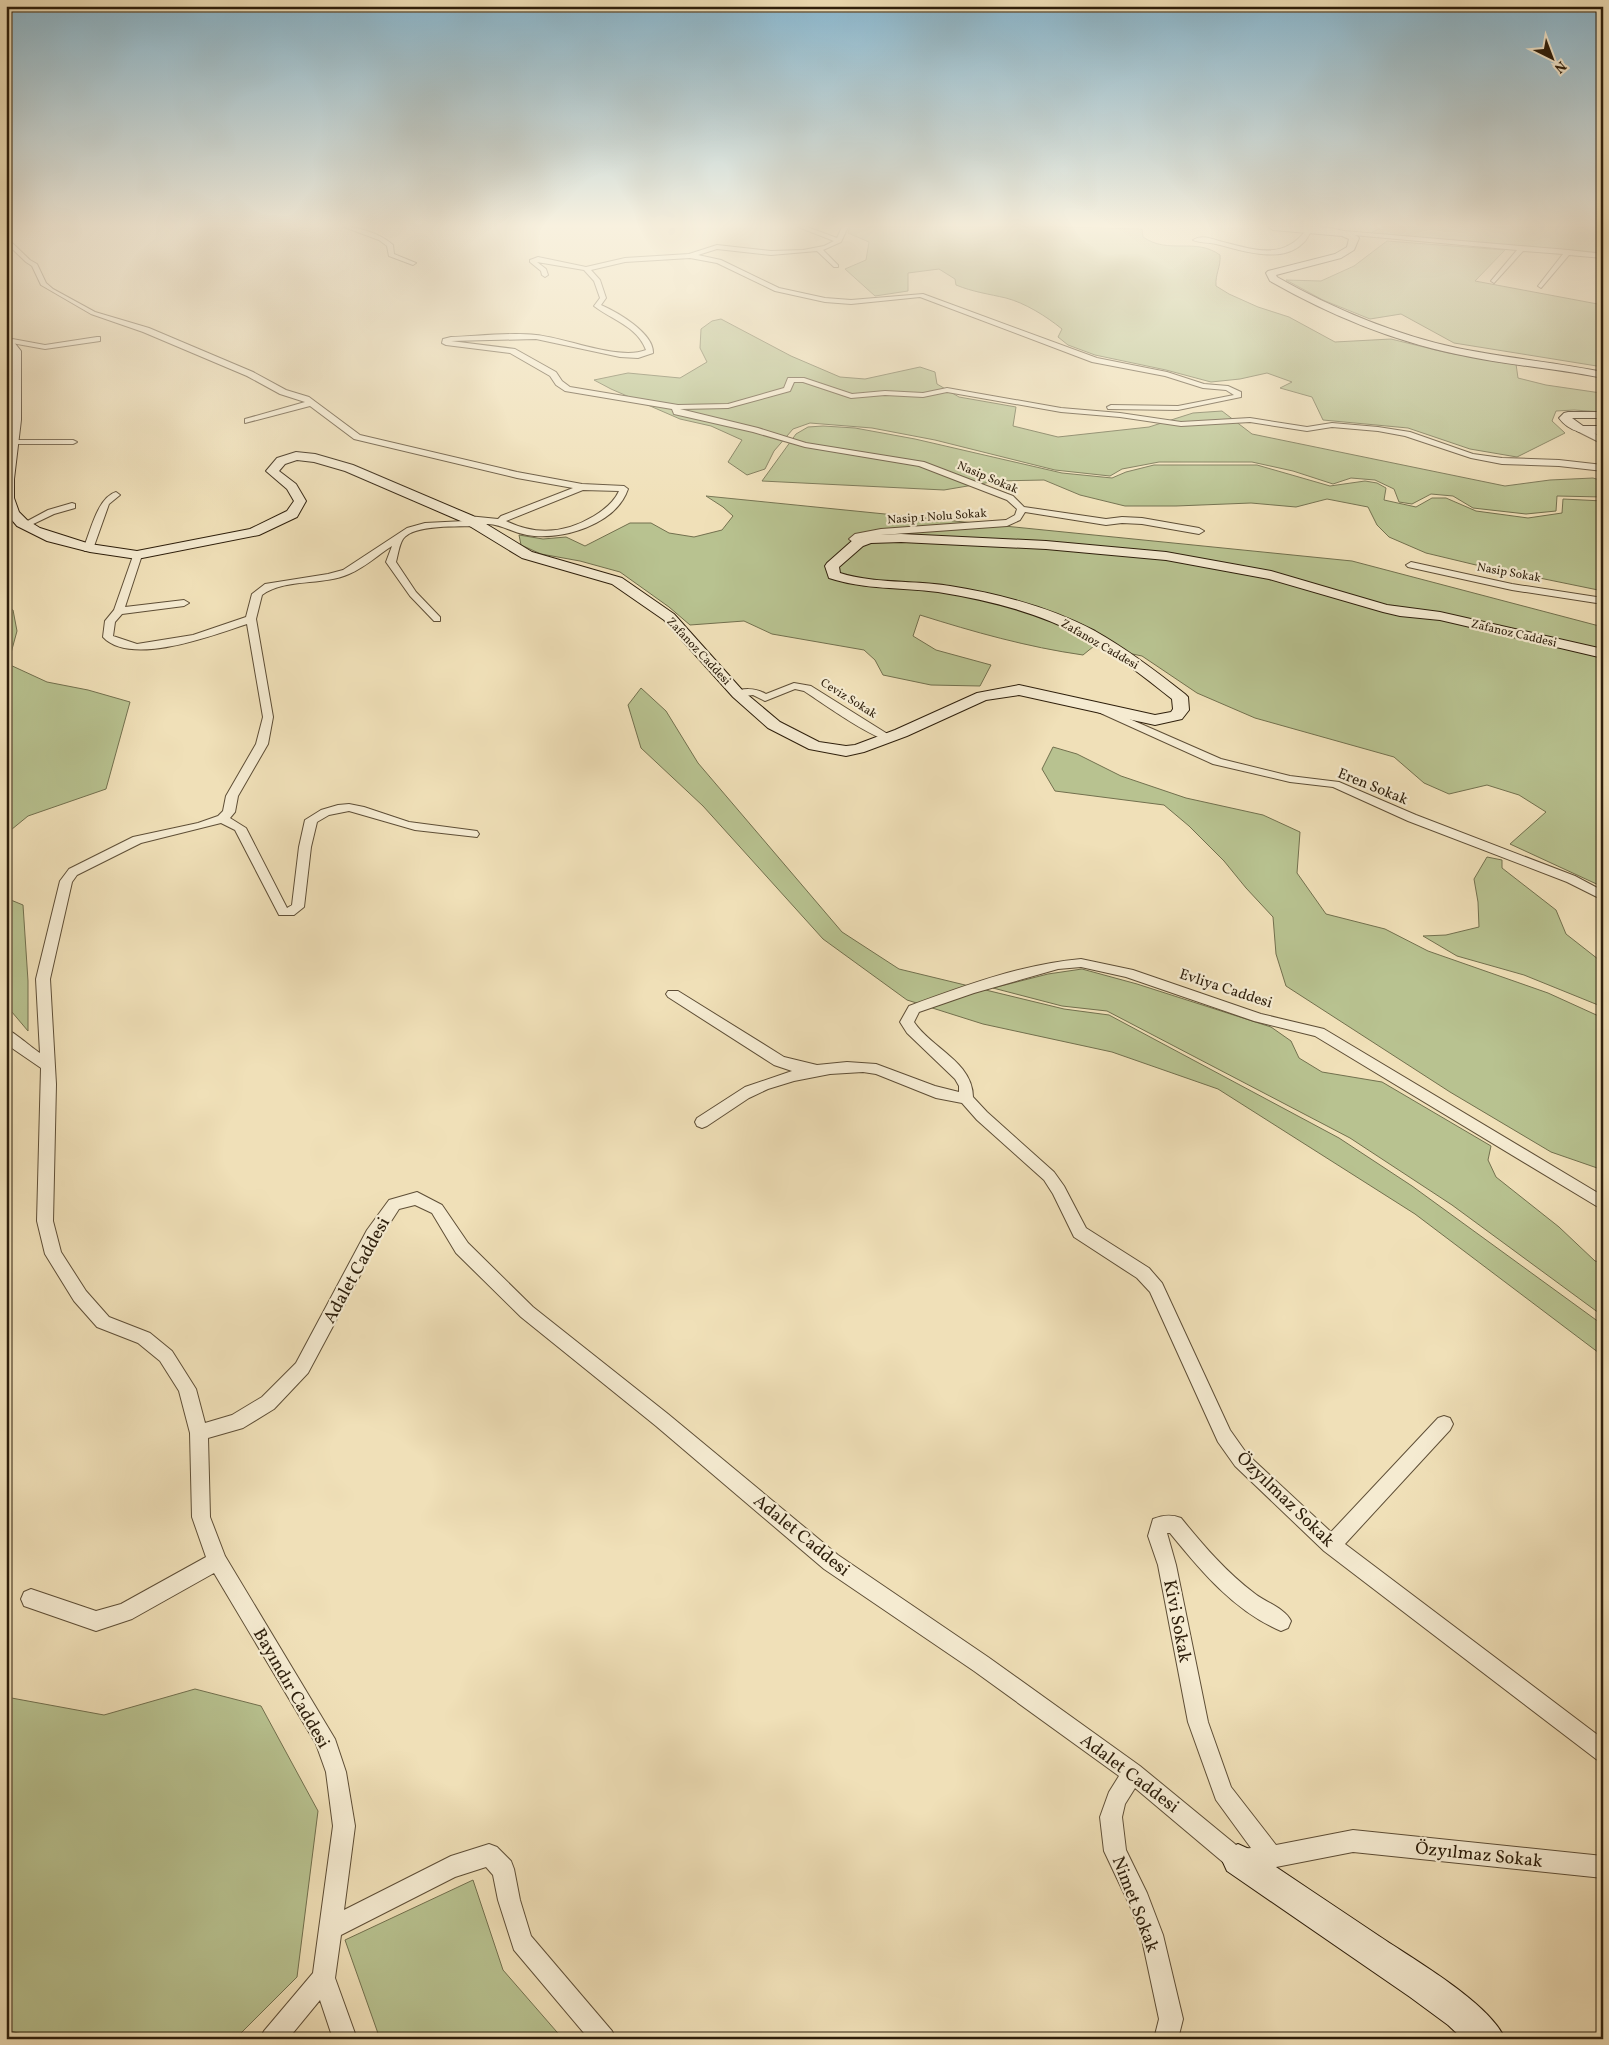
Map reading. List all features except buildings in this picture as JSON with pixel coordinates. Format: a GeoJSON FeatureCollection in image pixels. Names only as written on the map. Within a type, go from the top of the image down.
{"type":"FeatureCollection","features":[{"type":"Feature","properties":{"kind":"street"},"geometry":{"type":"LineString","coordinates":[[121,322],[155,334],[250,374],[311,403],[357,437],[517,475],[582,487],[624,489],[623,494],[611,508],[590,524],[571,531],[550,536],[512,529],[500,522],[472,521],[425,526],[410,530],[346,572],[329,577],[268,586],[256,594],[251,619],[268,717],[262,744],[232,796],[229,812],[222,819],[240,828],[283,912],[290,912],[298,907],[305,847],[311,820],[325,811],[339,808],[361,808],[406,825],[473,834]]}},
{"type":"Feature","properties":{"kind":"street"},"geometry":{"type":"LineString","coordinates":[[626,322],[644,339],[650,351],[638,356],[620,355],[536,337],[451,339],[446,341],[446,343],[512,351],[553,374],[560,383],[568,388],[676,407],[728,406],[787,389],[791,380],[804,380],[851,396],[885,393],[923,395],[947,390],[1055,409],[1120,415],[1181,424],[1250,420],[1307,429],[1332,425],[1378,429],[1407,434],[1472,456],[1502,461],[1559,463],[1603,468]]}},
{"type":"Feature","properties":{"kind":"street"},"geometry":{"type":"LineString","coordinates":[[993,322],[1094,360],[1167,374],[1203,386],[1228,388],[1238,394],[1237,397],[1227,400],[1178,408],[1124,406],[1055,409]]}},
{"type":"Feature","properties":{"kind":"street"},"geometry":{"type":"LineString","coordinates":[[1365,322],[1398,335],[1456,350],[1603,375]]}},
{"type":"Feature","properties":{"kind":"street"},"geometry":{"type":"LineString","coordinates":[[7,339],[44,347],[97,339]]}},
{"type":"Feature","properties":{"kind":"street"},"geometry":{"type":"LineString","coordinates":[[7,339],[16,351],[13,442],[8,470],[7,492],[12,513],[27,528],[88,549],[119,554],[138,554],[119,611],[110,622],[108,637],[120,644],[137,647],[195,638],[251,619]]}},
{"type":"Feature","properties":{"kind":"street"},"geometry":{"type":"LineString","coordinates":[[248,421],[311,403]]}},
{"type":"Feature","properties":{"kind":"street","name":"Nasip Sokak"},"geometry":{"type":"LineString","coordinates":[[676,407],[677,412],[689,416],[755,430],[805,445],[921,464],[1010,498],[1021,509],[1106,522],[1122,520],[1142,521],[1199,531]]}},
{"type":"Feature","properties":{"kind":"street"},"geometry":{"type":"LineString","coordinates":[[1602,415],[1568,415],[1565,418],[1571,426],[1603,442]]}},
{"type":"Feature","properties":{"kind":"street"},"geometry":{"type":"LineString","coordinates":[[1580,429],[1603,430]]}},
{"type":"Feature","properties":{"kind":"street"},"geometry":{"type":"LineString","coordinates":[[13,442],[73,442]]}},
{"type":"Feature","properties":{"kind":"street","name":"Zafanoz Caddesi"},"geometry":{"type":"LineString","coordinates":[[138,554],[254,532],[292,514],[300,501],[292,487],[272,471],[281,461],[296,456],[315,458],[349,468],[472,521],[527,555],[617,582],[669,617],[738,694],[774,725],[815,746],[846,751],[858,749],[888,738],[982,696],[1009,691],[1019,690],[1155,720],[1176,716],[1181,710],[1180,697],[1136,663],[1074,626],[1060,620],[998,600],[931,587],[856,582],[834,575],[832,566],[858,543],[869,539],[911,538],[1046,545],[1166,556],[1271,575],[1383,608],[1400,612],[1440,616],[1603,654]]}},
{"type":"Feature","properties":{"kind":"street"},"geometry":{"type":"LineString","coordinates":[[500,522],[504,518],[559,498],[582,487]]}},
{"type":"Feature","properties":{"kind":"street"},"geometry":{"type":"LineString","coordinates":[[88,549],[98,525],[103,505],[108,498],[116,495]]}},
{"type":"Feature","properties":{"kind":"street"},"geometry":{"type":"LineString","coordinates":[[24,526],[51,512],[72,506]]}},
{"type":"Feature","properties":{"kind":"street","name":"Nasip 1 Nolu Sokak"},"geometry":{"type":"LineString","coordinates":[[858,543],[854,539],[858,536],[881,532],[1007,523],[1018,518],[1021,509]]}},
{"type":"Feature","properties":{"kind":"street"},"geometry":{"type":"LineString","coordinates":[[399,538],[391,562],[413,594],[437,619]]}},
{"type":"Feature","properties":{"kind":"street","name":"Nasip Sokak"},"geometry":{"type":"LineString","coordinates":[[1411,565],[1512,587],[1603,601]]}},
{"type":"Feature","properties":{"kind":"street"},"geometry":{"type":"LineString","coordinates":[[119,611],[184,603]]}},
{"type":"Feature","properties":{"kind":"street","name":"Ceviz Sokak"},"geometry":{"type":"LineString","coordinates":[[738,694],[755,692],[765,698],[794,686],[807,688],[859,722],[888,738]]}},
{"type":"Feature","properties":{"kind":"street","name":"Eren Sokak"},"geometry":{"type":"LineString","coordinates":[[1100,709],[1217,762],[1290,779],[1335,784],[1429,825],[1571,879],[1603,896]]}},
{"type":"Feature","properties":{"kind":"street","name":"Bayındır Caddesi"},"geometry":{"type":"LineString","coordinates":[[222,819],[200,826],[137,840],[73,872],[66,881],[43,979],[49,1084],[45,1220],[53,1254],[80,1296],[103,1322],[144,1338],[166,1356],[187,1389],[199,1433],[201,1517],[217,1562],[325,1739],[336,1772],[344,1826],[324,1978],[345,2039]]}},
{"type":"Feature","properties":{"kind":"street","name":"Evliya Caddesi"},"geometry":{"type":"LineString","coordinates":[[966,1098],[966,1086],[960,1075],[912,1030],[907,1022],[914,1009],[970,988],[1058,965],[1081,963],[1128,973],[1259,1018],[1320,1032],[1603,1204]]}},
{"type":"Feature","properties":{"kind":"street"},"geometry":{"type":"LineString","coordinates":[[672,994],[779,1061],[792,1066],[822,1070]]}},
{"type":"Feature","properties":{"kind":"street"},"geometry":{"type":"LineString","coordinates":[[6,1034],[48,1066]]}},
{"type":"Feature","properties":{"kind":"street"},"geometry":{"type":"LineString","coordinates":[[702,1122],[716,1115],[748,1092],[777,1079],[854,1066],[889,1072],[947,1097],[966,1098]]}},
{"type":"Feature","properties":{"kind":"street","name":"Özyılmaz Sokak"},"geometry":{"type":"LineString","coordinates":[[966,1098],[982,1116],[1049,1176],[1059,1190],[1080,1232],[1143,1273],[1156,1288],[1224,1436],[1241,1460],[1331,1545],[1603,1752]]}},
{"type":"Feature","properties":{"kind":"street","name":"Adalet Caddesi"},"geometry":{"type":"LineString","coordinates":[[199,1433],[237,1422],[268,1403],[302,1368],[373,1235],[394,1204],[417,1198],[437,1209],[462,1248],[527,1312],[662,1420],[831,1562],[981,1664],[1133,1773],[1238,1860],[1422,1985],[1460,2013],[1488,2039]]}},
{"type":"Feature","properties":{"kind":"street"},"geometry":{"type":"LineString","coordinates":[[1331,1545],[1444,1424]]}},
{"type":"Feature","properties":{"kind":"street","name":"Kivi Sokak"},"geometry":{"type":"LineString","coordinates":[[1271,1857],[1223,1793],[1198,1722],[1167,1566],[1157,1536],[1160,1525],[1174,1524],[1204,1562],[1260,1611],[1281,1621]]}},
{"type":"Feature","properties":{"kind":"street"},"geometry":{"type":"LineString","coordinates":[[31,1599],[96,1620],[125,1612],[217,1562]]}},
{"type":"Feature","properties":{"kind":"street","name":"Nimet Sokak"},"geometry":{"type":"LineString","coordinates":[[1133,1773],[1116,1799],[1112,1817],[1115,1851],[1139,1901],[1152,1935],[1171,2019],[1166,2039]]}},
{"type":"Feature","properties":{"kind":"street","name":"Özyılmaz Sokak"},"geometry":{"type":"LineString","coordinates":[[1238,1860],[1271,1857],[1353,1841],[1603,1867]]}},
{"type":"Feature","properties":{"kind":"street"},"geometry":{"type":"LineString","coordinates":[[330,1928],[451,1867],[489,1855],[503,1869],[509,1900],[522,1942],[604,2039]]}},
{"type":"Feature","properties":{"kind":"street"},"geometry":{"type":"LineString","coordinates":[[272,2039],[324,1978]]}},
{"type":"Feature","properties":{"kind":"green space"},"geometry":{"type":"Polygon","coordinates":[[[710,322],[727,322],[791,356],[840,377],[865,379],[920,367],[935,372],[937,384],[959,397],[1016,407],[1013,426],[1058,437],[1149,427],[1193,413],[1222,411],[1252,434],[1505,486],[1550,480],[1593,478],[1603,481],[1603,497],[1557,496],[1556,511],[1526,514],[1473,508],[1453,496],[1431,494],[1412,504],[1399,502],[1394,489],[1375,480],[1351,478],[1333,484],[1293,471],[1252,462],[1159,462],[1122,469],[1110,476],[1055,470],[935,440],[872,428],[810,423],[793,429],[774,451],[765,469],[747,475],[728,462],[742,440],[711,426],[680,419],[594,380],[628,373],[680,378],[707,362],[700,348],[701,329],[710,322]]]}},
{"type":"Feature","properties":{"kind":"green space"},"geometry":{"type":"Polygon","coordinates":[[[1053,322],[1299,322],[1335,342],[1391,339],[1448,353],[1516,364],[1518,378],[1546,385],[1601,393],[1603,391],[1603,412],[1556,411],[1552,421],[1565,433],[1517,457],[1470,449],[1408,428],[1323,420],[1312,397],[1280,388],[1292,382],[1267,373],[1240,379],[1211,382],[1095,355],[1068,345],[1058,337],[1062,329],[1053,322]]]}},
{"type":"Feature","properties":{"kind":"green space"},"geometry":{"type":"Polygon","coordinates":[[[1416,322],[1603,322],[1603,367],[1454,343],[1416,322]]]}},
{"type":"Feature","properties":{"kind":"green space"},"geometry":{"type":"Polygon","coordinates":[[[808,427],[855,428],[915,439],[1062,473],[1112,478],[1126,472],[1154,465],[1257,465],[1330,486],[1365,481],[1377,483],[1386,488],[1384,500],[1416,507],[1432,498],[1446,498],[1476,511],[1528,518],[1562,513],[1563,499],[1603,501],[1603,591],[1426,553],[1389,537],[1377,525],[1368,507],[1327,499],[1296,507],[1251,503],[1125,506],[1080,495],[1044,480],[997,481],[944,490],[762,481],[796,434],[808,427]]]}},
{"type":"Feature","properties":{"kind":"green space"},"geometry":{"type":"Polygon","coordinates":[[[706,496],[1352,561],[1603,627],[1603,887],[1510,844],[1546,812],[1519,795],[1487,785],[1449,794],[1424,783],[1394,757],[1255,718],[1197,693],[1142,656],[1094,646],[1083,655],[1062,652],[1001,638],[920,615],[913,636],[936,650],[991,665],[980,686],[931,685],[883,675],[875,660],[864,650],[772,634],[744,621],[690,625],[669,607],[620,572],[580,561],[541,554],[521,545],[519,535],[543,539],[566,537],[585,546],[630,523],[651,523],[669,533],[694,537],[722,530],[733,516],[706,496]]]}},
{"type":"Feature","properties":{"kind":"green space"},"geometry":{"type":"Polygon","coordinates":[[[6,607],[13,610],[17,631],[8,664],[47,682],[88,690],[130,702],[106,789],[28,816],[6,834],[6,607]]]}},
{"type":"Feature","properties":{"kind":"green space"},"geometry":{"type":"Polygon","coordinates":[[[641,688],[666,711],[698,763],[842,932],[899,969],[1064,1009],[1109,1015],[1339,1138],[1412,1186],[1603,1325],[1603,1356],[1415,1214],[1218,1089],[1112,1052],[983,1024],[907,1000],[823,939],[703,806],[641,748],[628,705],[641,688]]]}},
{"type":"Feature","properties":{"kind":"green space"},"geometry":{"type":"Polygon","coordinates":[[[1053,747],[1077,754],[1121,776],[1186,798],[1263,815],[1300,832],[1297,873],[1326,914],[1385,929],[1428,951],[1548,993],[1603,1018],[1603,1170],[1551,1152],[1450,1092],[1286,986],[1276,954],[1273,917],[1224,861],[1189,826],[1164,805],[1055,791],[1042,769],[1053,747]]]}},
{"type":"Feature","properties":{"kind":"green space"},"geometry":{"type":"Polygon","coordinates":[[[1487,857],[1502,860],[1502,868],[1556,910],[1566,934],[1603,963],[1603,1007],[1524,975],[1457,956],[1423,936],[1446,935],[1479,927],[1478,902],[1474,879],[1487,857]]]}},
{"type":"Feature","properties":{"kind":"green space"},"geometry":{"type":"Polygon","coordinates":[[[6,898],[23,905],[28,981],[28,1031],[6,1005],[6,898]]]}},
{"type":"Feature","properties":{"kind":"green space"},"geometry":{"type":"Polygon","coordinates":[[[1082,969],[1137,984],[1271,1027],[1291,1041],[1299,1058],[1322,1072],[1382,1082],[1491,1146],[1488,1160],[1496,1177],[1559,1227],[1595,1261],[1603,1263],[1603,1316],[1452,1205],[1350,1138],[1107,1011],[1062,1006],[993,988],[1048,974],[1082,969]]]}},
{"type":"Feature","properties":{"kind":"green space"},"geometry":{"type":"Polygon","coordinates":[[[195,1689],[261,1706],[318,1811],[297,1977],[235,2039],[42,2039],[6,2030],[6,1697],[104,1715],[195,1689]]]}},
{"type":"Feature","properties":{"kind":"green space"},"geometry":{"type":"Polygon","coordinates":[[[473,1880],[503,1970],[563,2039],[380,2039],[345,1940],[473,1880]]]}}]}
